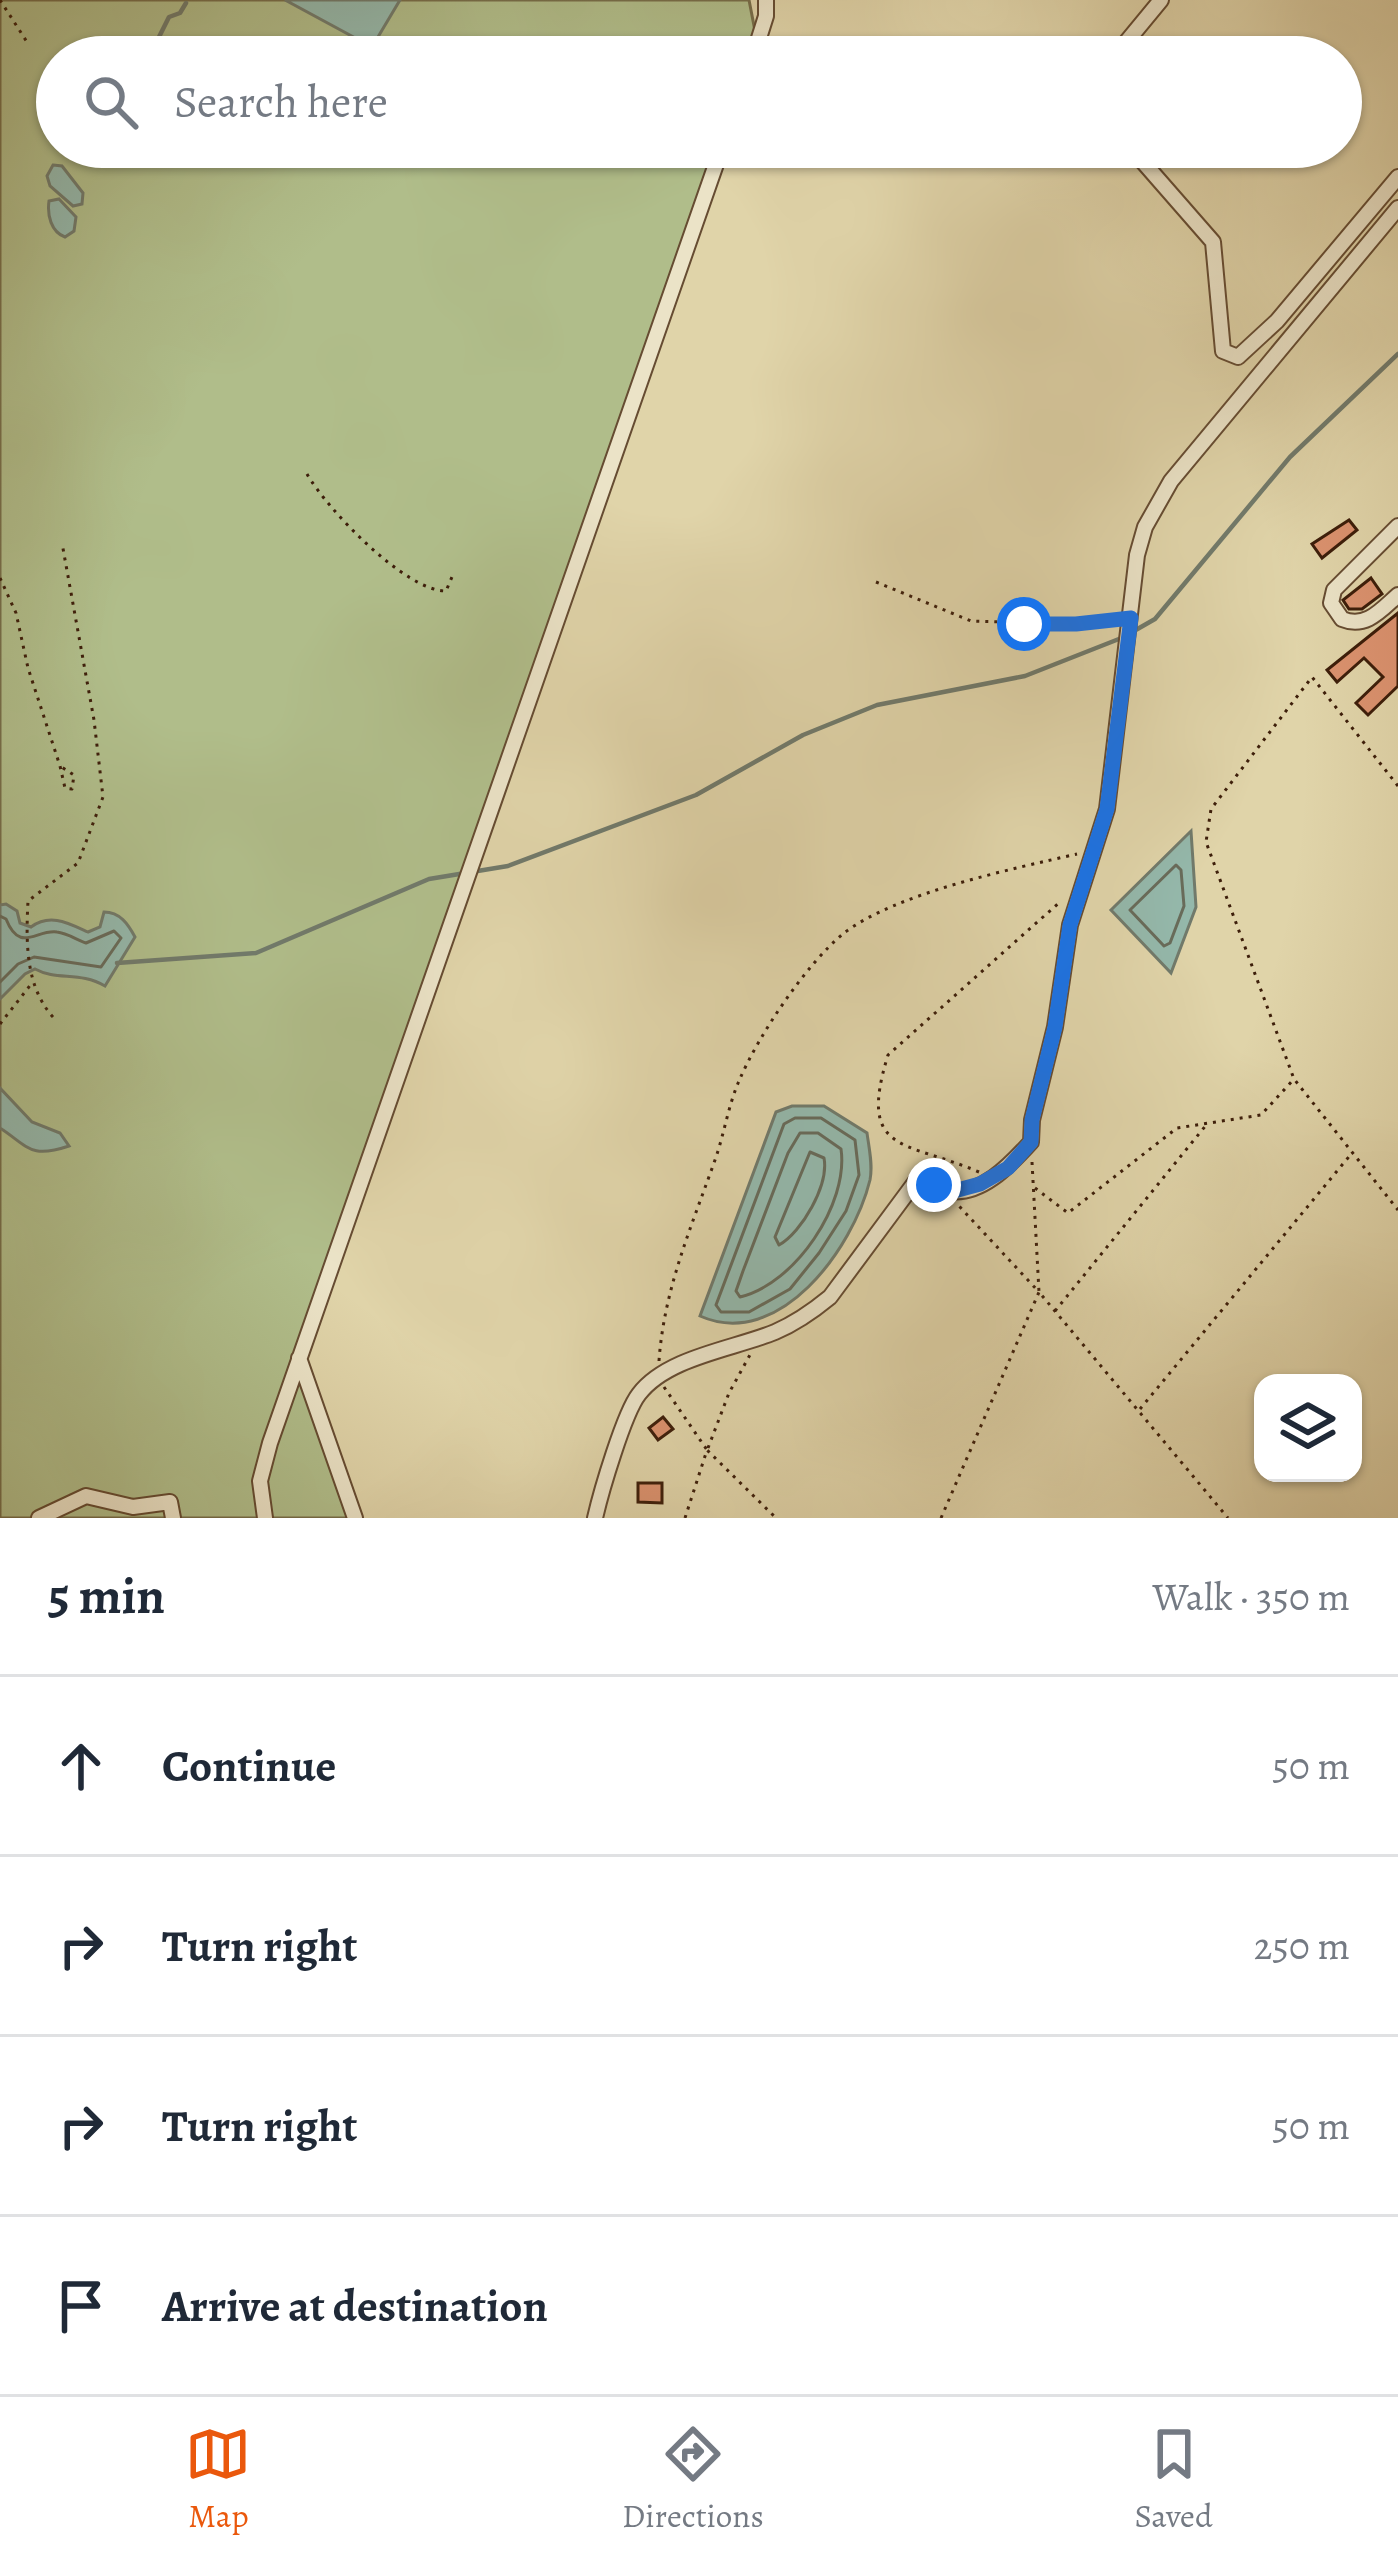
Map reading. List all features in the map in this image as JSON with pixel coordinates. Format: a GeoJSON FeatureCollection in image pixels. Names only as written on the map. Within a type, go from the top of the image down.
{"type":"FeatureCollection","features":[{"type":"Feature","properties":{"kind":"street"},"geometry":{"type":"LineString","coordinates":[[760,36],[766,0]]}},
{"type":"Feature","properties":{"kind":"street"},"geometry":{"type":"LineString","coordinates":[[1131,36],[1161,0]]}},
{"type":"Feature","properties":{"kind":"street"},"geometry":{"type":"LineString","coordinates":[[266,1518],[260,1492],[262,1470],[299,1358],[715,168]]}},
{"type":"Feature","properties":{"kind":"street"},"geometry":{"type":"LineString","coordinates":[[1149,168],[1214,242],[1222,351],[1232,356],[1244,354],[1277,320],[1398,177]]}},
{"type":"Feature","properties":{"kind":"street"},"geometry":{"type":"LineString","coordinates":[[595,1518],[634,1402],[658,1377],[711,1352],[797,1322],[830,1297],[913,1184],[926,1181],[944,1190],[965,1190],[1008,1168],[1031,1142],[1070,925],[1107,809],[1141,538],[1171,482],[1398,208]]}},
{"type":"Feature","properties":{"kind":"street"},"geometry":{"type":"LineString","coordinates":[[1398,526],[1334,590],[1331,603],[1342,619],[1358,623],[1398,595]]}},
{"type":"Feature","properties":{"kind":"street"},"geometry":{"type":"LineString","coordinates":[[299,1358],[355,1518]]}},
{"type":"Feature","properties":{"kind":"street"},"geometry":{"type":"LineString","coordinates":[[39,1518],[86,1496],[133,1507],[170,1502],[173,1518]]}},
{"type":"Feature","properties":{"kind":"path"},"geometry":{"type":"LineString","coordinates":[[0,0],[27,42]]}},
{"type":"Feature","properties":{"kind":"path"},"geometry":{"type":"LineString","coordinates":[[307,474],[316,490],[394,567],[426,589],[439,592],[446,592],[452,578]]}},
{"type":"Feature","properties":{"kind":"path"},"geometry":{"type":"LineString","coordinates":[[52,1017],[30,973],[28,902],[78,863],[103,796],[62,543]]}},
{"type":"Feature","properties":{"kind":"path"},"geometry":{"type":"LineString","coordinates":[[0,578],[16,613],[28,668],[60,766]]}},
{"type":"Feature","properties":{"kind":"path"},"geometry":{"type":"LineString","coordinates":[[876,582],[971,621],[1130,630]]}},
{"type":"Feature","properties":{"kind":"path"},"geometry":{"type":"LineString","coordinates":[[1398,786],[1312,677],[1211,809],[1206,842],[1294,1079],[1398,1210]]}},
{"type":"Feature","properties":{"kind":"path"},"geometry":{"type":"LineString","coordinates":[[776,1518],[707,1450],[658,1377],[661,1327],[674,1268],[739,1082],[783,1003],[845,933],[914,897],[1097,849]]}},
{"type":"Feature","properties":{"kind":"path"},"geometry":{"type":"LineString","coordinates":[[991,1178],[945,1157],[898,1144],[878,1121],[876,1091],[887,1054],[1086,879]]}},
{"type":"Feature","properties":{"kind":"path"},"geometry":{"type":"LineString","coordinates":[[0,1024],[33,982]]}},
{"type":"Feature","properties":{"kind":"path"},"geometry":{"type":"LineString","coordinates":[[1034,1187],[1068,1213],[1177,1127],[1261,1115],[1294,1079]]}},
{"type":"Feature","properties":{"kind":"path"},"geometry":{"type":"LineString","coordinates":[[1055,1311],[1208,1123]]}},
{"type":"Feature","properties":{"kind":"path"},"geometry":{"type":"LineString","coordinates":[[941,1518],[1039,1292],[1031,1142]]}},
{"type":"Feature","properties":{"kind":"path"},"geometry":{"type":"LineString","coordinates":[[1138,1411],[1352,1153]]}},
{"type":"Feature","properties":{"kind":"path"},"geometry":{"type":"LineString","coordinates":[[944,1190],[1039,1292],[1228,1518]]}},
{"type":"Feature","properties":{"kind":"path"},"geometry":{"type":"LineString","coordinates":[[685,1518],[729,1393],[760,1337]]}},
{"type":"Feature","properties":{"kind":"green space"},"geometry":{"type":"Polygon","coordinates":[[[0,0],[749,0],[753,36],[36,36],[36,168],[708,168],[295,1356],[350,1518],[0,1518],[0,0]]]}},
{"type":"Feature","properties":{"kind":"water"},"geometry":{"type":"Polygon","coordinates":[[[285,0],[400,0],[379,36],[352,36],[285,0]]]}},
{"type":"Feature","properties":{"kind":"water"},"geometry":{"type":"Polygon","coordinates":[[[51,168],[64,168],[83,193],[82,204],[73,206],[50,186],[47,176],[51,168]]]}},
{"type":"Feature","properties":{"kind":"water"},"geometry":{"type":"Polygon","coordinates":[[[59,199],[76,217],[74,231],[65,237],[49,217],[49,201],[59,199]]]}},
{"type":"Feature","properties":{"kind":"water"},"geometry":{"type":"Polygon","coordinates":[[[1191,831],[1196,907],[1171,973],[1111,910],[1191,831]]]}},
{"type":"Feature","properties":{"kind":"water"},"geometry":{"type":"Polygon","coordinates":[[[0,905],[17,911],[20,923],[31,927],[52,920],[88,932],[100,927],[104,912],[115,914],[135,937],[105,986],[35,969],[0,999],[0,905]]]}},
{"type":"Feature","properties":{"kind":"water"},"geometry":{"type":"Polygon","coordinates":[[[0,1088],[32,1122],[60,1133],[69,1146],[38,1151],[0,1128],[0,1088]]]}},
{"type":"Feature","properties":{"kind":"water"},"geometry":{"type":"Polygon","coordinates":[[[792,1106],[824,1106],[867,1133],[871,1174],[861,1207],[830,1263],[784,1307],[758,1319],[729,1323],[700,1316],[776,1112],[792,1106]]]}},
{"type":"Feature","properties":{"kind":"building"},"geometry":{"type":"Polygon","coordinates":[[[1349,520],[1357,530],[1322,558],[1312,544],[1349,520]]]}},
{"type":"Feature","properties":{"kind":"building"},"geometry":{"type":"Polygon","coordinates":[[[1371,578],[1382,594],[1362,609],[1349,609],[1343,600],[1371,578]]]}},
{"type":"Feature","properties":{"kind":"building"},"geometry":{"type":"Polygon","coordinates":[[[1398,613],[1398,686],[1368,715],[1356,703],[1383,677],[1364,658],[1337,682],[1327,670],[1398,613]]]}},
{"type":"Feature","properties":{"kind":"building"},"geometry":{"type":"Polygon","coordinates":[[[663,1417],[673,1429],[658,1440],[649,1428],[663,1417]]]}},
{"type":"Feature","properties":{"kind":"building"},"geometry":{"type":"Polygon","coordinates":[[[638,1483],[662,1483],[662,1503],[638,1502],[638,1483]]]}},
{"type":"Feature","properties":{"kind":"waterway"},"geometry":{"type":"LineString","coordinates":[[160,36],[169,17],[180,13],[186,3]]}},
{"type":"Feature","properties":{"kind":"waterway"},"geometry":{"type":"LineString","coordinates":[[1134,631],[1155,619],[1290,457],[1398,354]]}},
{"type":"Feature","properties":{"kind":"waterway"},"geometry":{"type":"LineString","coordinates":[[117,963],[256,953],[429,879],[508,866],[696,795],[803,735],[877,705],[1025,676],[1124,637]]}},
{"type":"Feature","properties":{"kind":"route"},"geometry":{"type":"LineString","coordinates":[[934,1185],[954,1191],[980,1184],[1008,1168],[1031,1142],[1070,925],[1107,809],[1131,618],[1024,624]]}}]}
